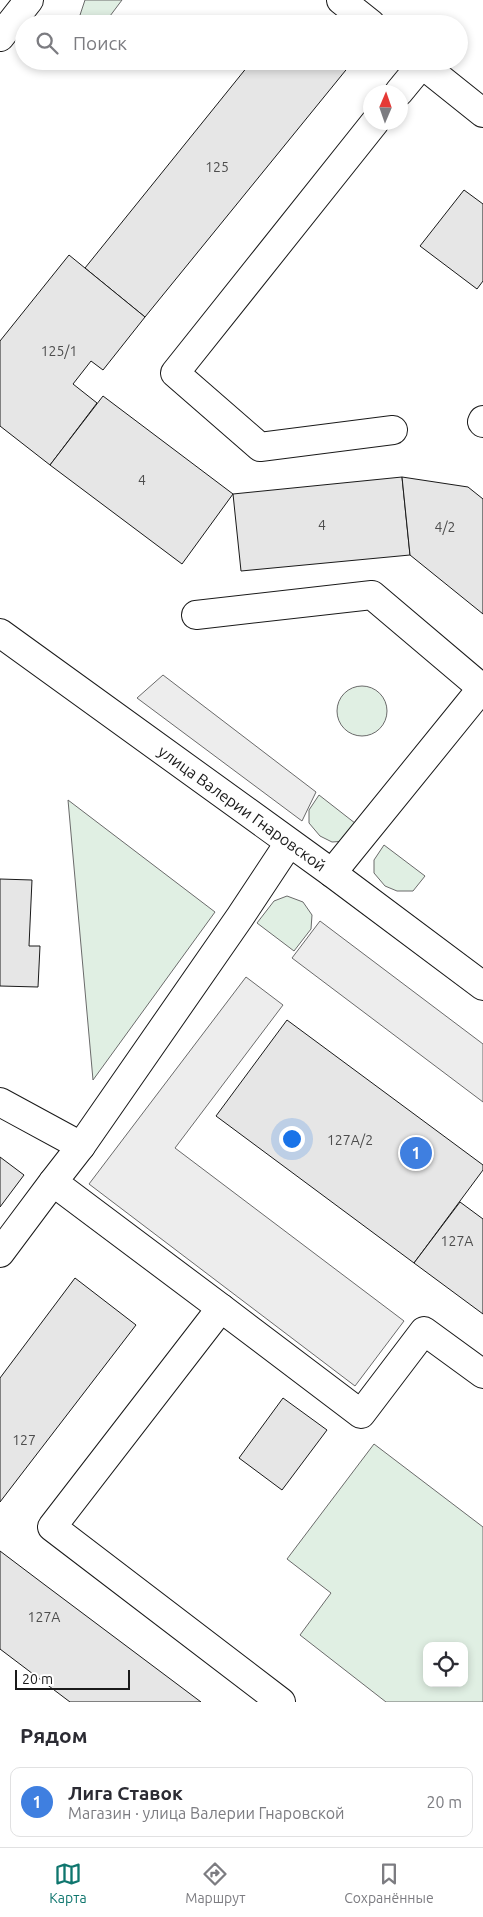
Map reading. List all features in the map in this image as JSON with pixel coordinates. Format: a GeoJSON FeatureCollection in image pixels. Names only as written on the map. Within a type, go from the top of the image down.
{"type":"FeatureCollection","features":[{"type":"Feature","properties":{"kind":"street"},"geometry":{"type":"LineString","coordinates":[[17,15],[29,0]]}},
{"type":"Feature","properties":{"kind":"street"},"geometry":{"type":"LineString","coordinates":[[341,0],[360,15]]}},
{"type":"Feature","properties":{"kind":"street"},"geometry":{"type":"LineString","coordinates":[[0,37],[15,18]]}},
{"type":"Feature","properties":{"kind":"street"},"geometry":{"type":"LineString","coordinates":[[404,85],[415,70]]}},
{"type":"Feature","properties":{"kind":"street"},"geometry":{"type":"LineString","coordinates":[[429,70],[483,112]]}},
{"type":"Feature","properties":{"kind":"street"},"geometry":{"type":"LineString","coordinates":[[369,130],[175,373],[260,447],[393,430]]}},
{"type":"Feature","properties":{"kind":"street"},"geometry":{"type":"LineString","coordinates":[[196,616],[372,596],[482,688],[332,873]]}},
{"type":"Feature","properties":{"kind":"street","name":"улица Валерии Гнаровской"},"geometry":{"type":"LineString","coordinates":[[0,633],[332,873],[483,986]]}},
{"type":"Feature","properties":{"kind":"street"},"geometry":{"type":"LineString","coordinates":[[0,1253],[81,1146],[289,843]]}},
{"type":"Feature","properties":{"kind":"street"},"geometry":{"type":"LineString","coordinates":[[0,1102],[81,1146]]}},
{"type":"Feature","properties":{"kind":"street"},"geometry":{"type":"LineString","coordinates":[[53,1182],[361,1414],[424,1331],[483,1374]]}},
{"type":"Feature","properties":{"kind":"street"},"geometry":{"type":"LineString","coordinates":[[220,1308],[52,1528],[281,1702]]}},
{"type":"Feature","properties":{"kind":"green space"},"geometry":{"type":"Polygon","coordinates":[[[85,0],[122,0],[111,15],[80,15],[85,0]]]}},
{"type":"Feature","properties":{"kind":"green space"},"geometry":{"type":"Polygon","coordinates":[[[362,686],[372,688],[380,693],[385,701],[387,711],[385,721],[380,729],[372,734],[362,736],[352,734],[344,729],[339,721],[337,711],[339,701],[344,693],[352,688],[362,686]]]}},
{"type":"Feature","properties":{"kind":"green space"},"geometry":{"type":"Polygon","coordinates":[[[319,795],[360,827],[347,841],[332,842],[320,836],[309,823],[309,810],[319,795]]]}},
{"type":"Feature","properties":{"kind":"green space"},"geometry":{"type":"Polygon","coordinates":[[[68,800],[215,912],[93,1080],[68,800]]]}},
{"type":"Feature","properties":{"kind":"green space"},"geometry":{"type":"Polygon","coordinates":[[[384,845],[425,876],[413,891],[397,891],[385,886],[374,873],[374,860],[384,845]]]}},
{"type":"Feature","properties":{"kind":"green space"},"geometry":{"type":"Polygon","coordinates":[[[287,896],[303,902],[312,915],[311,929],[294,951],[257,923],[274,901],[287,896]]]}},
{"type":"Feature","properties":{"kind":"green space"},"geometry":{"type":"Polygon","coordinates":[[[374,1444],[483,1527],[483,1702],[386,1702],[300,1635],[331,1593],[287,1559],[374,1444]]]}},
{"type":"Feature","properties":{"kind":"shaded area"},"geometry":{"type":"Polygon","coordinates":[[[163,675],[316,792],[302,821],[137,698],[163,675]]]}},
{"type":"Feature","properties":{"kind":"shaded area"},"geometry":{"type":"Polygon","coordinates":[[[320,921],[483,1044],[483,1102],[292,958],[320,921]]]}},
{"type":"Feature","properties":{"kind":"shaded area"},"geometry":{"type":"Polygon","coordinates":[[[246,977],[283,1005],[175,1148],[404,1321],[355,1386],[89,1184],[246,977]]]}},
{"type":"Feature","properties":{"kind":"building"},"geometry":{"type":"Polygon","coordinates":[[[245,70],[346,70],[145,317],[85,268],[245,70]]]}},
{"type":"Feature","properties":{"kind":"building"},"geometry":{"type":"Polygon","coordinates":[[[464,190],[483,204],[483,281],[477,289],[420,246],[464,190]]]}},
{"type":"Feature","properties":{"kind":"building"},"geometry":{"type":"Polygon","coordinates":[[[69,255],[145,317],[103,370],[91,361],[73,384],[97,403],[50,465],[0,426],[0,341],[69,255]]]}},
{"type":"Feature","properties":{"kind":"building"},"geometry":{"type":"Polygon","coordinates":[[[103,396],[233,494],[182,564],[50,465],[103,396]]]}},
{"type":"Feature","properties":{"kind":"building"},"geometry":{"type":"Polygon","coordinates":[[[402,477],[410,555],[241,571],[233,494],[402,477]]]}},
{"type":"Feature","properties":{"kind":"building"},"geometry":{"type":"Polygon","coordinates":[[[402,477],[468,487],[483,499],[483,614],[410,555],[402,477]]]}},
{"type":"Feature","properties":{"kind":"building"},"geometry":{"type":"Polygon","coordinates":[[[0,879],[32,880],[29,946],[40,946],[38,987],[0,986],[0,879]]]}},
{"type":"Feature","properties":{"kind":"building"},"geometry":{"type":"Polygon","coordinates":[[[287,1020],[483,1165],[483,1170],[414,1263],[216,1116],[287,1020]]]}},
{"type":"Feature","properties":{"kind":"building"},"geometry":{"type":"Polygon","coordinates":[[[0,1157],[24,1175],[0,1207],[0,1157]]]}},
{"type":"Feature","properties":{"kind":"building"},"geometry":{"type":"Polygon","coordinates":[[[460,1202],[483,1219],[483,1314],[414,1263],[460,1202]]]}},
{"type":"Feature","properties":{"kind":"building"},"geometry":{"type":"Polygon","coordinates":[[[75,1278],[136,1325],[0,1502],[0,1378],[75,1278]]]}},
{"type":"Feature","properties":{"kind":"building"},"geometry":{"type":"Polygon","coordinates":[[[283,1398],[327,1430],[282,1490],[239,1458],[283,1398]]]}},
{"type":"Feature","properties":{"kind":"building"},"geometry":{"type":"Polygon","coordinates":[[[0,1551],[201,1702],[70,1702],[0,1649],[0,1551]]]}},
{"type":"Feature","properties":{"kind":"place","name":"Лига Ставок"},"geometry":{"type":"Point","coordinates":[416,1153]}}]}
